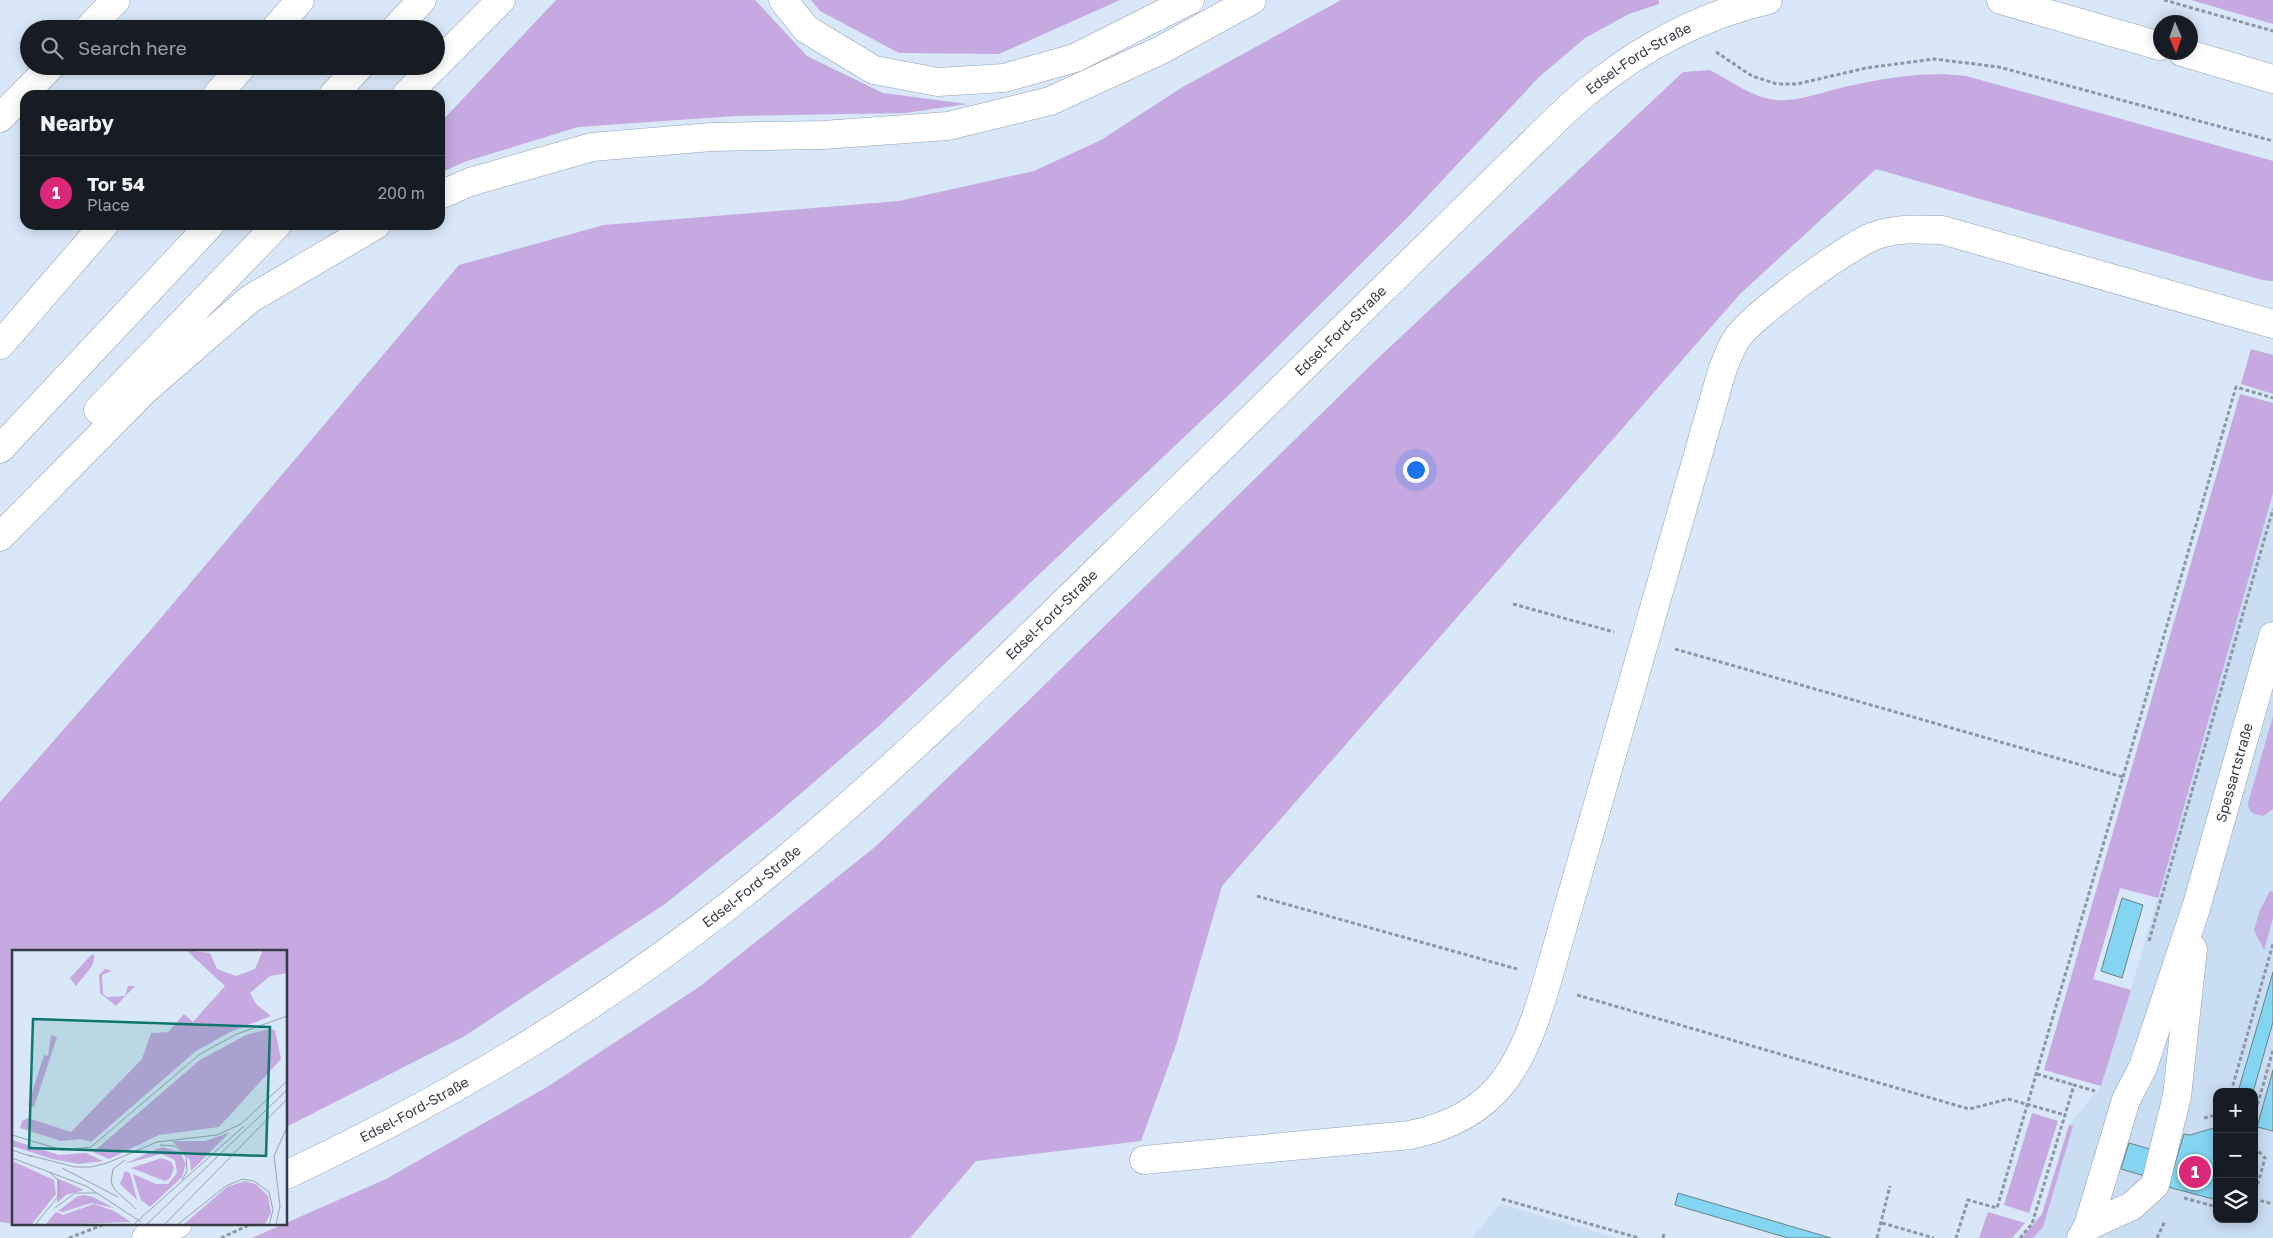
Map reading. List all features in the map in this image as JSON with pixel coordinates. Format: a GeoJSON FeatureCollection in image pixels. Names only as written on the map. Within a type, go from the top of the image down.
{"type":"FeatureCollection","features":[{"type":"Feature","properties":{"kind":"main road"},"geometry":{"type":"LineString","coordinates":[[97,20],[116,0]]}},
{"type":"Feature","properties":{"kind":"main road"},"geometry":{"type":"LineString","coordinates":[[283,20],[300,0]]}},
{"type":"Feature","properties":{"kind":"main road"},"geometry":{"type":"LineString","coordinates":[[403,20],[422,0]]}},
{"type":"Feature","properties":{"kind":"main road"},"geometry":{"type":"LineString","coordinates":[[445,57],[500,0]]}},
{"type":"Feature","properties":{"kind":"main road"},"geometry":{"type":"LineString","coordinates":[[783,0],[806,29],[874,70],[938,82],[1004,78],[1075,58],[1190,0]]}},
{"type":"Feature","properties":{"kind":"main road"},"geometry":{"type":"LineString","coordinates":[[445,193],[470,182],[592,147],[711,137],[823,135],[957,124],[1050,101],[1161,50],[1252,0]]}},
{"type":"Feature","properties":{"kind":"main road","name":"Edsel-Ford-Straße"},"geometry":{"type":"LineString","coordinates":[[288,1175],[376,1132],[498,1063],[577,1013],[662,955],[755,885],[818,832],[942,720],[1502,172],[1588,91],[1636,56],[1680,30],[1747,5],[1768,0]]}},
{"type":"Feature","properties":{"kind":"main road"},"geometry":{"type":"LineString","coordinates":[[2002,0],[2153,44]]}},
{"type":"Feature","properties":{"kind":"main road"},"geometry":{"type":"LineString","coordinates":[[2198,57],[2273,79]]}},
{"type":"Feature","properties":{"kind":"main road"},"geometry":{"type":"LineString","coordinates":[[27,90],[42,75]]}},
{"type":"Feature","properties":{"kind":"main road"},"geometry":{"type":"LineString","coordinates":[[221,90],[234,75]]}},
{"type":"Feature","properties":{"kind":"main road"},"geometry":{"type":"LineString","coordinates":[[338,90],[352,75]]}},
{"type":"Feature","properties":{"kind":"main road"},"geometry":{"type":"LineString","coordinates":[[411,90],[427,75]]}},
{"type":"Feature","properties":{"kind":"main road"},"geometry":{"type":"LineString","coordinates":[[0,118],[20,98]]}},
{"type":"Feature","properties":{"kind":"main road"},"geometry":{"type":"LineString","coordinates":[[1144,1160],[1410,1135],[1437,1129],[1473,1110],[1492,1094],[1513,1070],[1532,1031],[1547,982],[1722,371],[1736,338],[1758,318],[1827,264],[1872,237],[1901,229],[1942,230],[2273,324]]}},
{"type":"Feature","properties":{"kind":"main road"},"geometry":{"type":"LineString","coordinates":[[0,345],[100,230]]}},
{"type":"Feature","properties":{"kind":"main road"},"geometry":{"type":"LineString","coordinates":[[0,449],[205,230]]}},
{"type":"Feature","properties":{"kind":"main road"},"geometry":{"type":"LineString","coordinates":[[0,512],[272,230]]}},
{"type":"Feature","properties":{"kind":"main road"},"geometry":{"type":"LineString","coordinates":[[0,537],[145,390],[250,299],[367,230]]}},
{"type":"Feature","properties":{"kind":"main road"},"geometry":{"type":"LineString","coordinates":[[2216,308],[2273,308]]}},
{"type":"Feature","properties":{"kind":"main road","name":"Spessartstraße"},"geometry":{"type":"LineString","coordinates":[[2196,908],[2273,636]]}},
{"type":"Feature","properties":{"kind":"main road"},"geometry":{"type":"LineString","coordinates":[[2085,1232],[2126,1100],[2143,1068],[2196,908]]}},
{"type":"Feature","properties":{"kind":"main road"},"geometry":{"type":"LineString","coordinates":[[2085,1232],[2132,1206],[2155,1185],[2177,1096],[2191,979],[2196,908]]}},
{"type":"Feature","properties":{"kind":"main road"},"geometry":{"type":"LineString","coordinates":[[146,1238],[173,1226]]}},
{"type":"Feature","properties":{"kind":"path"},"geometry":{"type":"LineString","coordinates":[[2164,0],[2273,31]]}},
{"type":"Feature","properties":{"kind":"path"},"geometry":{"type":"LineString","coordinates":[[1714,50],[1752,76],[1777,84],[1797,84],[1866,68],[1934,59],[1999,67],[2273,141]]}},
{"type":"Feature","properties":{"kind":"path"},"geometry":{"type":"LineString","coordinates":[[1956,1238],[1968,1200],[1997,1208],[2236,387],[2273,398]]}},
{"type":"Feature","properties":{"kind":"path"},"geometry":{"type":"LineString","coordinates":[[2146,950],[2273,509]]}},
{"type":"Feature","properties":{"kind":"path"},"geometry":{"type":"LineString","coordinates":[[1513,604],[2123,776]]}},
{"type":"Feature","properties":{"kind":"path"},"geometry":{"type":"LineString","coordinates":[[1258,896],[1528,972],[1564,991],[1969,1109],[2008,1099],[2065,1116]]}},
{"type":"Feature","properties":{"kind":"path"},"geometry":{"type":"LineString","coordinates":[[2232,1088],[2273,944]]}},
{"type":"Feature","properties":{"kind":"path"},"geometry":{"type":"LineString","coordinates":[[2258,1104],[2273,1050]]}},
{"type":"Feature","properties":{"kind":"path"},"geometry":{"type":"LineString","coordinates":[[2037,1074],[2126,1100]]}},
{"type":"Feature","properties":{"kind":"path"},"geometry":{"type":"LineString","coordinates":[[2020,1238],[2032,1224],[2074,1085]]}},
{"type":"Feature","properties":{"kind":"path"},"geometry":{"type":"LineString","coordinates":[[2258,1152],[2265,1158],[2258,1183]]}},
{"type":"Feature","properties":{"kind":"path"},"geometry":{"type":"LineString","coordinates":[[1877,1238],[1890,1186]]}},
{"type":"Feature","properties":{"kind":"path"},"geometry":{"type":"LineString","coordinates":[[2175,1196],[2213,1206]]}},
{"type":"Feature","properties":{"kind":"path"},"geometry":{"type":"LineString","coordinates":[[1502,1199],[1639,1238]]}},
{"type":"Feature","properties":{"kind":"path"},"geometry":{"type":"LineString","coordinates":[[2258,1199],[2273,1204]]}},
{"type":"Feature","properties":{"kind":"path"},"geometry":{"type":"LineString","coordinates":[[2159,1238],[2166,1217]]}},
{"type":"Feature","properties":{"kind":"path"},"geometry":{"type":"LineString","coordinates":[[1882,1223],[1934,1238]]}},
{"type":"Feature","properties":{"kind":"path"},"geometry":{"type":"LineString","coordinates":[[69,1238],[99,1226]]}},
{"type":"Feature","properties":{"kind":"path"},"geometry":{"type":"LineString","coordinates":[[221,1238],[247,1226]]}},
{"type":"Feature","properties":{"kind":"shaded area"},"geometry":{"type":"Polygon","coordinates":[[[556,0],[755,0],[807,56],[883,93],[967,104],[906,113],[736,116],[578,127],[464,162],[445,171],[445,118],[556,0]]]}},
{"type":"Feature","properties":{"kind":"shaded area"},"geometry":{"type":"Polygon","coordinates":[[[811,0],[1120,0],[999,54],[899,53],[820,11],[811,0]]]}},
{"type":"Feature","properties":{"kind":"shaded area"},"geometry":{"type":"Polygon","coordinates":[[[1341,0],[1659,0],[1659,4],[1629,14],[1585,38],[1539,77],[1406,219],[1237,387],[879,726],[777,814],[665,904],[463,1037],[288,1126],[288,950],[12,950],[12,1224],[0,1222],[0,802],[149,632],[459,265],[604,225],[899,201],[1034,171],[1101,140],[1181,88],[1341,0]]]}},
{"type":"Feature","properties":{"kind":"shaded area"},"geometry":{"type":"Polygon","coordinates":[[[2191,0],[2273,0],[2273,24],[2191,0]]]}},
{"type":"Feature","properties":{"kind":"shaded area"},"geometry":{"type":"Polygon","coordinates":[[[1710,70],[1759,96],[1776,100],[1802,98],[1844,87],[1905,76],[1935,74],[1966,76],[2273,161],[2273,281],[2262,280],[1876,169],[1740,294],[1222,886],[1176,1045],[1141,1141],[976,1161],[910,1238],[252,1238],[279,1226],[288,1226],[288,1222],[386,1179],[547,1087],[699,987],[875,847],[1026,703],[1374,362],[1683,72],[1710,70]]]}},
{"type":"Feature","properties":{"kind":"shaded area"},"geometry":{"type":"Polygon","coordinates":[[[2251,349],[2273,355],[2273,394],[2241,384],[2251,349]]]}},
{"type":"Feature","properties":{"kind":"shaded area"},"geometry":{"type":"Polygon","coordinates":[[[2240,394],[2273,403],[2273,493],[2158,898],[2120,888],[2093,979],[2131,990],[2101,1086],[2044,1070],[2240,394]]]}},
{"type":"Feature","properties":{"kind":"shaded area"},"geometry":{"type":"Polygon","coordinates":[[[2273,493],[2273,1238],[2022,1238],[2042,1214],[2069,1125],[2101,1086],[2131,990],[2273,493]]]}},
{"type":"Feature","properties":{"kind":"shaded area"},"geometry":{"type":"Polygon","coordinates":[[[2273,716],[2273,809],[2263,816],[2252,812],[2249,809],[2248,803],[2273,716]]]}},
{"type":"Feature","properties":{"kind":"shaded area"},"geometry":{"type":"Polygon","coordinates":[[[2270,891],[2273,892],[2273,918],[2264,950],[2254,930],[2260,910],[2270,891]]]}},
{"type":"Feature","properties":{"kind":"shaded area"},"geometry":{"type":"Polygon","coordinates":[[[2032,1113],[2058,1121],[2029,1213],[2004,1205],[2032,1113]]]}},
{"type":"Feature","properties":{"kind":"shaded area"},"geometry":{"type":"Polygon","coordinates":[[[2069,1125],[2073,1126],[2043,1227],[2033,1238],[2022,1238],[2042,1214],[2069,1125]]]}},
{"type":"Feature","properties":{"kind":"shaded area"},"geometry":{"type":"Polygon","coordinates":[[[1500,1204],[1617,1238],[1472,1238],[1500,1204]]]}},
{"type":"Feature","properties":{"kind":"shaded area"},"geometry":{"type":"Polygon","coordinates":[[[1988,1212],[2025,1223],[2012,1238],[1979,1238],[1988,1212]]]}},
{"type":"Feature","properties":{"kind":"building"},"geometry":{"type":"Polygon","coordinates":[[[2122,898],[2143,905],[2122,978],[2101,971],[2122,898]]]}},
{"type":"Feature","properties":{"kind":"building"},"geometry":{"type":"Polygon","coordinates":[[[2273,972],[2273,1022],[2254,1088],[2239,1088],[2273,972]]]}},
{"type":"Feature","properties":{"kind":"building"},"geometry":{"type":"Polygon","coordinates":[[[2273,1070],[2273,1131],[2258,1127],[2273,1070]]]}},
{"type":"Feature","properties":{"kind":"building"},"geometry":{"type":"Polygon","coordinates":[[[2213,1128],[2213,1199],[2168,1187],[2184,1134],[2190,1135],[2213,1128]]]}},
{"type":"Feature","properties":{"kind":"building"},"geometry":{"type":"Polygon","coordinates":[[[2129,1143],[2153,1150],[2145,1176],[2121,1169],[2129,1143]]]}},
{"type":"Feature","properties":{"kind":"building"},"geometry":{"type":"Polygon","coordinates":[[[1678,1193],[1831,1238],[1788,1238],[1675,1205],[1678,1193]]]}},
{"type":"Feature","properties":{"kind":"place","name":"Tor 54"},"geometry":{"type":"Point","coordinates":[2195,1172]}}]}
